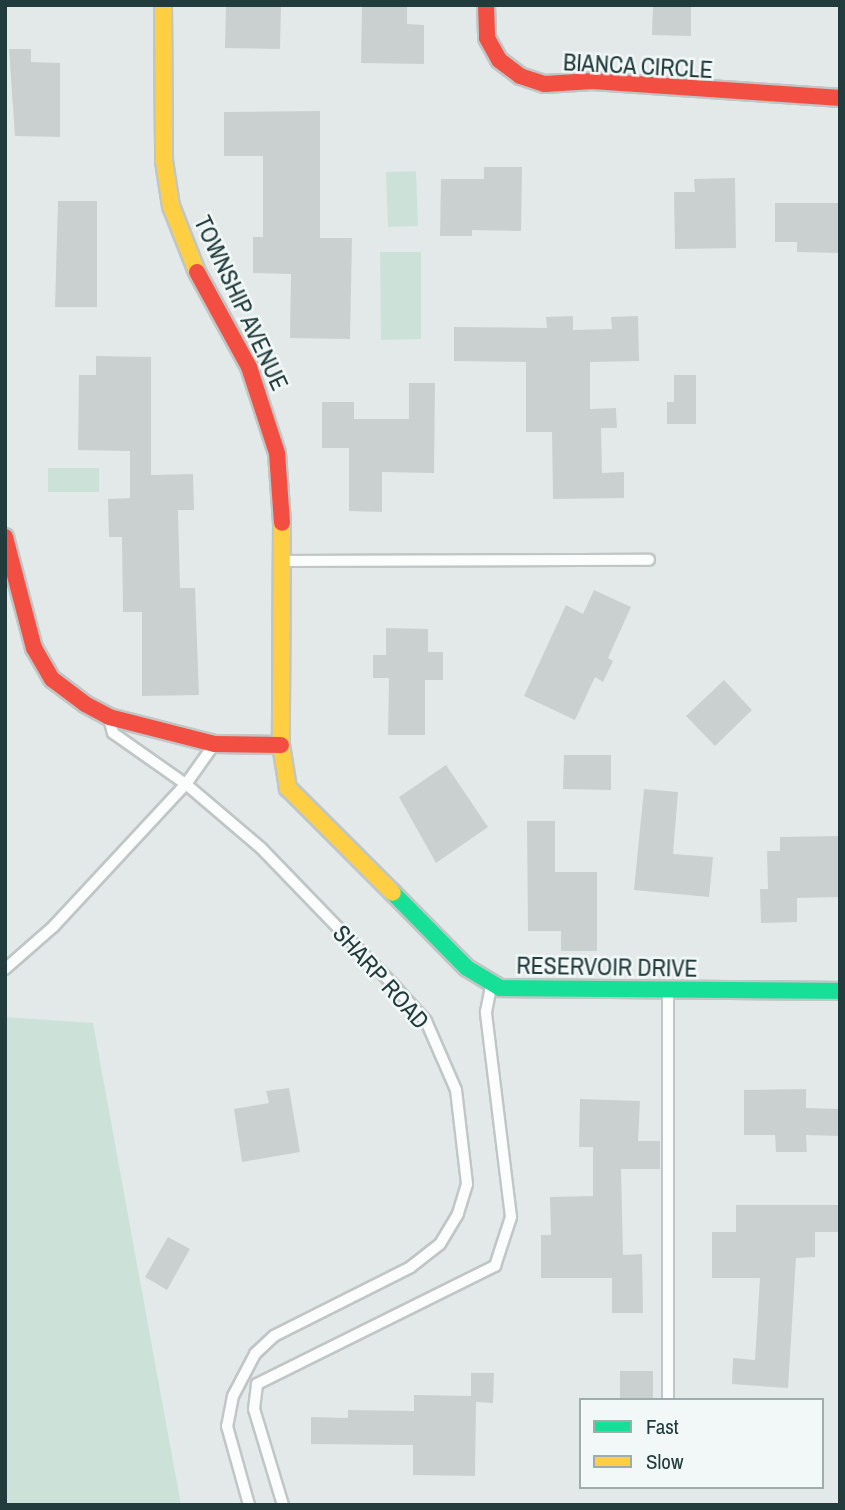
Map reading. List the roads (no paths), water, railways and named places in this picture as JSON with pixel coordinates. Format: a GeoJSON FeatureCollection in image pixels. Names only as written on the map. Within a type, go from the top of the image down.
{"type":"FeatureCollection","features":[{"type":"Feature","properties":{"kind":"street","name":"TOWNSHIP AVENUE"},"geometry":{"type":"LineString","coordinates":[[163,5],[164,161],[171,206],[202,285],[249,367],[265,407],[282,495],[281,745]]}},
{"type":"Feature","properties":{"kind":"street","name":"BIANCA CIRCLE"},"geometry":{"type":"LineString","coordinates":[[486,5],[487,38],[499,60],[520,76],[544,84],[593,81],[840,98]]}},
{"type":"Feature","properties":{"kind":"street"},"geometry":{"type":"LineString","coordinates":[[5,537],[34,648],[52,679],[109,717],[215,744],[281,745]]}},
{"type":"Feature","properties":{"kind":"street","name":"RESERVOIR DRIVE"},"geometry":{"type":"LineString","coordinates":[[281,745],[288,788],[298,803],[467,968],[491,984],[520,990],[840,991]]}},
{"type":"Feature","properties":{"kind":"lane"},"geometry":{"type":"LineString","coordinates":[[281,561],[649,560]]}},
{"type":"Feature","properties":{"kind":"lane","name":"SHARP ROAD"},"geometry":{"type":"LineString","coordinates":[[109,717],[113,733],[186,784],[261,848],[426,1021],[456,1090],[467,1184],[458,1214],[440,1244],[411,1267],[274,1336],[255,1354],[233,1396],[227,1426],[249,1505]]}},
{"type":"Feature","properties":{"kind":"lane"},"geometry":{"type":"LineString","coordinates":[[5,969],[53,927],[186,784],[215,744]]}},
{"type":"Feature","properties":{"kind":"lane"},"geometry":{"type":"LineString","coordinates":[[283,1505],[254,1409],[257,1384],[495,1266],[511,1217],[486,1012],[491,984]]}},
{"type":"Feature","properties":{"kind":"lane"},"geometry":{"type":"LineString","coordinates":[[668,990],[668,1398]]}}]}
